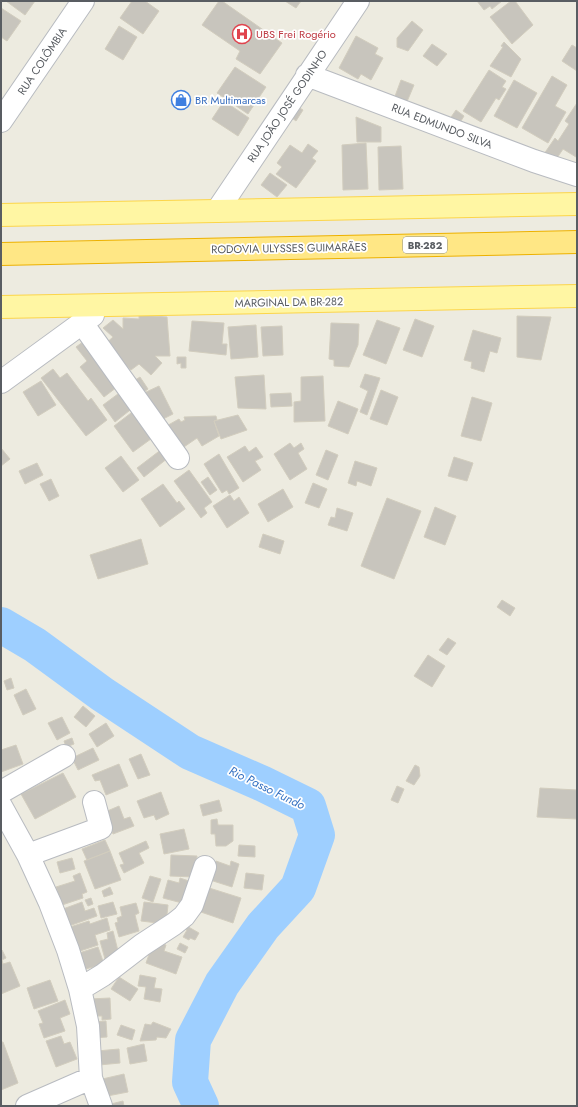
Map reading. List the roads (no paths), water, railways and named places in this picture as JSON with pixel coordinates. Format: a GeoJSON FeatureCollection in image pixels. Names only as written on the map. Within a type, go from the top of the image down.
{"type":"FeatureCollection","features":[{"type":"Feature","properties":{"kind":"highway","name":"RODOVIA ULYSSES GUIMARÃES"},"geometry":{"type":"LineString","coordinates":[[1,254],[577,242]]}},
{"type":"Feature","properties":{"kind":"highway"},"geometry":{"type":"LineString","coordinates":[[1,248],[48,253]]}},
{"type":"Feature","properties":{"kind":"main road"},"geometry":{"type":"LineString","coordinates":[[1,215],[577,204]]}},
{"type":"Feature","properties":{"kind":"main road","name":"MARGINAL DA BR-282"},"geometry":{"type":"LineString","coordinates":[[1,307],[577,296]]}},
{"type":"Feature","properties":{"kind":"street","name":"RUA COLÔMBIA"},"geometry":{"type":"LineString","coordinates":[[1,121],[84,1]]}},
{"type":"Feature","properties":{"kind":"street","name":"RUA JOÃO JOSÉ GODINHO"},"geometry":{"type":"LineString","coordinates":[[217,211],[358,1]]}},
{"type":"Feature","properties":{"kind":"street","name":"RUA EDMUNDO SILVA"},"geometry":{"type":"LineString","coordinates":[[307,75],[534,161],[577,174]]}},
{"type":"Feature","properties":{"kind":"street"},"geometry":{"type":"LineString","coordinates":[[1,382],[108,305]]}},
{"type":"Feature","properties":{"kind":"street"},"geometry":{"type":"LineString","coordinates":[[82,323],[178,458]]}},
{"type":"Feature","properties":{"kind":"street"},"geometry":{"type":"LineString","coordinates":[[1,792],[64,756]]}},
{"type":"Feature","properties":{"kind":"street"},"geometry":{"type":"LineString","coordinates":[[28,855],[101,828],[94,802]]}},
{"type":"Feature","properties":{"kind":"street"},"geometry":{"type":"LineString","coordinates":[[1,806],[28,855],[50,903],[68,950],[80,989],[88,1026],[91,1078],[101,1106]]}},
{"type":"Feature","properties":{"kind":"street"},"geometry":{"type":"LineString","coordinates":[[80,989],[103,975],[142,945],[184,916],[192,905],[205,867]]}},
{"type":"Feature","properties":{"kind":"street"},"geometry":{"type":"LineString","coordinates":[[27,1106],[91,1078]]}},
{"type":"Feature","properties":{"kind":"waterway","name":"Rio Passo Fundo"},"geometry":{"type":"LineString","coordinates":[[1,625],[35,645],[102,694],[190,752],[261,783],[308,806],[317,835],[298,888],[263,926],[222,984],[193,1040],[190,1082],[201,1106]]}},
{"type":"Feature","properties":{"kind":"place","name":"UBS Frei Rogério"},"geometry":{"type":"Point","coordinates":[242,34]}},
{"type":"Feature","properties":{"kind":"place","name":"BR Multimarcas"},"geometry":{"type":"Point","coordinates":[181,100]}}]}
